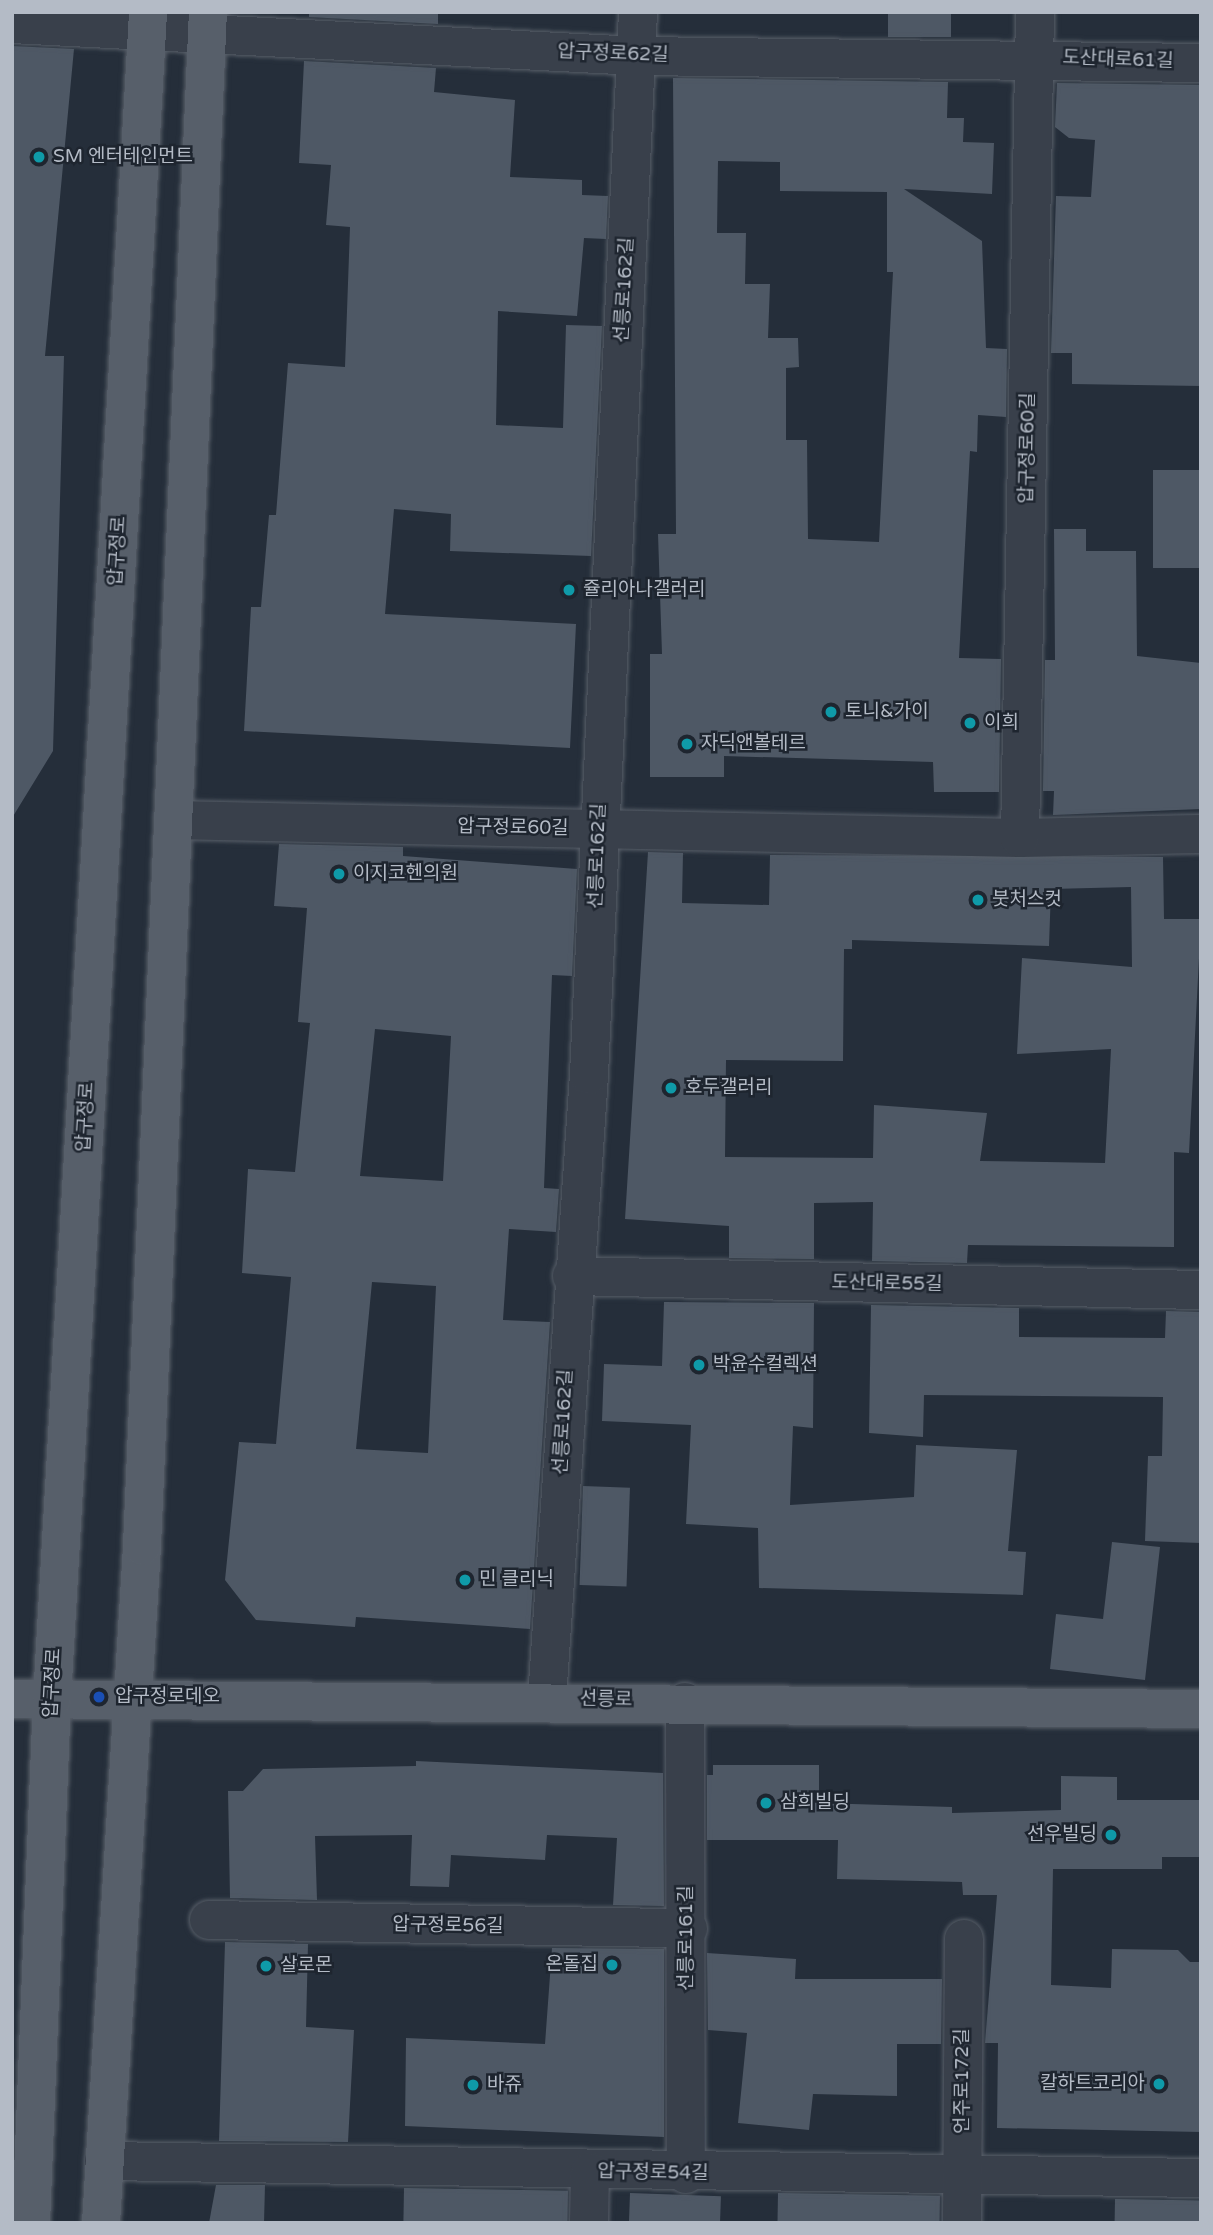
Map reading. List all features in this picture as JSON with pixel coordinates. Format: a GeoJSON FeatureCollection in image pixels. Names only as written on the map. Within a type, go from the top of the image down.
{"type":"FeatureCollection","features":[{"type":"Feature","properties":{"kind":"main road","name":"압구정로"},"geometry":{"type":"LineString","coordinates":[[31,2223],[52,1699],[147,21]]}},
{"type":"Feature","properties":{"kind":"main road"},"geometry":{"type":"LineString","coordinates":[[101,2223],[129,1698],[142,1546],[208,23]]}},
{"type":"Feature","properties":{"kind":"main road","name":"선릉로"},"geometry":{"type":"LineString","coordinates":[[12,1699],[547,1699],[1201,1709]]}},
{"type":"Feature","properties":{"kind":"street","name":"선릉로162길"},"geometry":{"type":"LineString","coordinates":[[547,1699],[599,830],[638,12]]}},
{"type":"Feature","properties":{"kind":"street"},"geometry":{"type":"LineString","coordinates":[[1034,58],[1035,12]]}},
{"type":"Feature","properties":{"kind":"street","name":"압구정로62길"},"geometry":{"type":"LineString","coordinates":[[12,24],[147,21],[208,23],[637,56],[1034,58]]}},
{"type":"Feature","properties":{"kind":"street","name":"도산대로61길"},"geometry":{"type":"LineString","coordinates":[[1034,58],[1201,63]]}},
{"type":"Feature","properties":{"kind":"street","name":"압구정로60길"},"geometry":{"type":"LineString","coordinates":[[1020,838],[1034,58]]}},
{"type":"Feature","properties":{"kind":"street","name":"압구정로60길"},"geometry":{"type":"LineString","coordinates":[[173,820],[1020,838],[1201,834]]}},
{"type":"Feature","properties":{"kind":"street","name":"도산대로55길"},"geometry":{"type":"LineString","coordinates":[[572,1276],[1201,1290]]}},
{"type":"Feature","properties":{"kind":"street","name":"선릉로161길"},"geometry":{"type":"LineString","coordinates":[[685,1702],[688,1928],[686,2174]]}},
{"type":"Feature","properties":{"kind":"street","name":"압구정로56길"},"geometry":{"type":"LineString","coordinates":[[209,1920],[688,1928]]}},
{"type":"Feature","properties":{"kind":"street","name":"언주로172길"},"geometry":{"type":"LineString","coordinates":[[962,2223],[964,1939]]}},
{"type":"Feature","properties":{"kind":"street","name":"압구정로54길"},"geometry":{"type":"LineString","coordinates":[[104,2161],[962,2179],[1201,2178]]}},
{"type":"Feature","properties":{"kind":"street"},"geometry":{"type":"LineString","coordinates":[[590,2172],[590,2223]]}},
{"type":"Feature","properties":{"kind":"building"},"geometry":{"type":"Polygon","coordinates":[[[309,12],[438,12],[438,24],[309,17],[309,12]]]}},
{"type":"Feature","properties":{"kind":"building"},"geometry":{"type":"Polygon","coordinates":[[[888,12],[951,12],[951,37],[888,37],[888,12]]]}},
{"type":"Feature","properties":{"kind":"building"},"geometry":{"type":"Polygon","coordinates":[[[12,46],[74,49],[45,356],[64,356],[53,751],[12,818],[12,46]]]}},
{"type":"Feature","properties":{"kind":"building"},"geometry":{"type":"Polygon","coordinates":[[[304,61],[436,68],[434,92],[515,100],[510,177],[582,180],[582,195],[608,196],[606,239],[584,238],[577,316],[498,311],[496,425],[563,428],[566,325],[602,326],[591,556],[450,551],[451,514],[394,509],[385,614],[576,624],[570,748],[244,731],[251,607],[261,607],[269,515],[276,515],[288,363],[345,367],[350,227],[326,225],[331,165],[299,163],[304,61]]]}},
{"type":"Feature","properties":{"kind":"building"},"geometry":{"type":"Polygon","coordinates":[[[673,78],[948,82],[947,118],[964,118],[963,142],[994,143],[992,194],[904,189],[982,241],[986,348],[1007,349],[1006,417],[978,415],[977,452],[970,451],[959,658],[1001,659],[999,792],[934,792],[933,762],[724,756],[724,777],[650,777],[650,654],[662,654],[658,534],[676,534],[673,78]],[[718,161],[717,233],[746,233],[745,284],[770,284],[768,338],[798,338],[799,367],[786,368],[786,440],[807,440],[808,539],[879,542],[893,272],[887,272],[887,192],[780,191],[780,162],[718,161]]]}},
{"type":"Feature","properties":{"kind":"building"},"geometry":{"type":"Polygon","coordinates":[[[1057,83],[1201,85],[1201,386],[1072,384],[1072,353],[1051,353],[1056,196],[1091,197],[1095,140],[1069,138],[1055,127],[1057,83]]]}},
{"type":"Feature","properties":{"kind":"building"},"geometry":{"type":"Polygon","coordinates":[[[1153,470],[1201,470],[1201,568],[1153,568],[1153,470]]]}},
{"type":"Feature","properties":{"kind":"building"},"geometry":{"type":"Polygon","coordinates":[[[1054,529],[1086,529],[1086,551],[1136,551],[1137,656],[1201,663],[1201,809],[1053,815],[1054,791],[1043,791],[1045,660],[1055,660],[1054,529]]]}},
{"type":"Feature","properties":{"kind":"building"},"geometry":{"type":"Polygon","coordinates":[[[279,844],[403,847],[403,856],[577,869],[572,976],[552,975],[544,1188],[559,1189],[556,1232],[509,1229],[503,1320],[550,1322],[530,1629],[356,1617],[355,1627],[256,1620],[225,1580],[239,1442],[276,1444],[291,1277],[242,1273],[248,1169],[295,1172],[310,1023],[298,1022],[307,908],[274,906],[279,844]],[[375,1029],[360,1176],[443,1181],[451,1036],[375,1029]],[[372,1282],[356,1449],[428,1453],[436,1286],[372,1282]]]}},
{"type":"Feature","properties":{"kind":"building"},"geometry":{"type":"Polygon","coordinates":[[[648,852],[683,853],[682,903],[769,905],[770,855],[1163,857],[1164,919],[1201,919],[1189,1153],[1174,1152],[1174,1247],[968,1245],[967,1263],[872,1261],[873,1202],[814,1203],[814,1259],[729,1258],[729,1226],[625,1219],[648,852]],[[1131,887],[1051,889],[1049,946],[852,940],[852,949],[844,949],[843,1061],[726,1060],[725,1157],[873,1158],[874,1105],[987,1113],[980,1161],[1105,1163],[1111,1049],[1017,1054],[1022,958],[1132,967],[1131,887]]]}},
{"type":"Feature","properties":{"kind":"building"},"geometry":{"type":"Polygon","coordinates":[[[664,1302],[814,1303],[813,1428],[793,1426],[790,1505],[914,1497],[916,1445],[1017,1450],[1008,1551],[1026,1552],[1023,1595],[759,1588],[758,1528],[686,1524],[691,1425],[602,1421],[604,1364],[662,1366],[664,1302]]]}},
{"type":"Feature","properties":{"kind":"building"},"geometry":{"type":"Polygon","coordinates":[[[871,1305],[1019,1308],[1019,1337],[1165,1338],[1166,1311],[1201,1312],[1201,1543],[1145,1541],[1148,1456],[1162,1456],[1163,1397],[924,1395],[923,1437],[869,1433],[871,1305]]]}},
{"type":"Feature","properties":{"kind":"building"},"geometry":{"type":"Polygon","coordinates":[[[583,1486],[630,1488],[627,1587],[580,1585],[583,1486]]]}},
{"type":"Feature","properties":{"kind":"building"},"geometry":{"type":"Polygon","coordinates":[[[1112,1542],[1160,1547],[1145,1680],[1050,1669],[1056,1614],[1103,1619],[1112,1542]]]}},
{"type":"Feature","properties":{"kind":"building"},"geometry":{"type":"Polygon","coordinates":[[[416,1761],[663,1773],[664,1906],[613,1905],[617,1838],[547,1835],[545,1860],[451,1855],[449,1887],[410,1886],[412,1835],[315,1836],[317,1900],[230,1898],[228,1791],[243,1791],[263,1769],[416,1766],[416,1761]]]}},
{"type":"Feature","properties":{"kind":"building"},"geometry":{"type":"Polygon","coordinates":[[[713,1765],[819,1765],[819,1803],[952,1807],[952,1813],[1061,1810],[1061,1776],[1117,1777],[1117,1800],[1201,1800],[1201,1857],[1162,1857],[1162,1869],[1053,1869],[1051,1985],[1111,1988],[1112,1949],[1178,1950],[1190,1962],[1201,1962],[1201,2132],[997,2128],[998,2043],[985,2043],[997,1895],[963,1895],[962,1882],[837,1879],[838,1840],[707,1840],[707,1775],[713,1775],[713,1765]]]}},
{"type":"Feature","properties":{"kind":"building"},"geometry":{"type":"Polygon","coordinates":[[[225,1942],[308,1944],[306,2027],[354,2030],[348,2142],[219,2141],[225,1942]]]}},
{"type":"Feature","properties":{"kind":"building"},"geometry":{"type":"Polygon","coordinates":[[[552,1948],[664,1949],[664,2137],[405,2126],[406,2038],[545,2044],[552,1948]]]}},
{"type":"Feature","properties":{"kind":"building"},"geometry":{"type":"Polygon","coordinates":[[[707,1953],[796,1959],[795,1979],[942,1979],[941,2044],[897,2044],[897,2096],[813,2094],[809,2130],[738,2123],[747,2033],[708,2030],[707,1953]]]}},
{"type":"Feature","properties":{"kind":"building"},"geometry":{"type":"Polygon","coordinates":[[[216,2185],[265,2185],[264,2223],[209,2223],[216,2185]]]}},
{"type":"Feature","properties":{"kind":"building"},"geometry":{"type":"Polygon","coordinates":[[[404,2188],[568,2191],[567,2223],[403,2223],[404,2188]]]}},
{"type":"Feature","properties":{"kind":"building"},"geometry":{"type":"Polygon","coordinates":[[[630,2193],[721,2196],[720,2223],[629,2223],[630,2193]]]}},
{"type":"Feature","properties":{"kind":"building"},"geometry":{"type":"Polygon","coordinates":[[[778,2193],[940,2196],[940,2223],[777,2223],[778,2193]]]}},
{"type":"Feature","properties":{"kind":"building"},"geometry":{"type":"Polygon","coordinates":[[[1115,2199],[1200,2200],[1200,2223],[1115,2223],[1115,2199]]]}},
{"type":"Feature","properties":{"kind":"place","name":"SM 엔터테인먼트"},"geometry":{"type":"Point","coordinates":[39,157]}},
{"type":"Feature","properties":{"kind":"place","name":"쥴리아나갤러리"},"geometry":{"type":"Point","coordinates":[569,590]}},
{"type":"Feature","properties":{"kind":"place","name":"토니&가이"},"geometry":{"type":"Point","coordinates":[831,712]}},
{"type":"Feature","properties":{"kind":"place","name":"이희"},"geometry":{"type":"Point","coordinates":[970,723]}},
{"type":"Feature","properties":{"kind":"place","name":"자딕앤볼테르"},"geometry":{"type":"Point","coordinates":[687,744]}},
{"type":"Feature","properties":{"kind":"place","name":"이지코헨의원"},"geometry":{"type":"Point","coordinates":[339,874]}},
{"type":"Feature","properties":{"kind":"place","name":"붓처스컷"},"geometry":{"type":"Point","coordinates":[978,900]}},
{"type":"Feature","properties":{"kind":"place","name":"호두갤러리"},"geometry":{"type":"Point","coordinates":[671,1088]}},
{"type":"Feature","properties":{"kind":"place","name":"박윤수컬렉션"},"geometry":{"type":"Point","coordinates":[699,1365]}},
{"type":"Feature","properties":{"kind":"place","name":"민 클리닉"},"geometry":{"type":"Point","coordinates":[465,1580]}},
{"type":"Feature","properties":{"kind":"place","name":"압구정로데오"},"geometry":{"type":"Point","coordinates":[99,1697]}},
{"type":"Feature","properties":{"kind":"place","name":"삼희빌딩"},"geometry":{"type":"Point","coordinates":[766,1803]}},
{"type":"Feature","properties":{"kind":"place","name":"선우빌딩"},"geometry":{"type":"Point","coordinates":[1111,1835]}},
{"type":"Feature","properties":{"kind":"place","name":"온돌집"},"geometry":{"type":"Point","coordinates":[612,1965]}},
{"type":"Feature","properties":{"kind":"place","name":"살로몬"},"geometry":{"type":"Point","coordinates":[266,1966]}},
{"type":"Feature","properties":{"kind":"place","name":"칼하트코리아"},"geometry":{"type":"Point","coordinates":[1159,2084]}},
{"type":"Feature","properties":{"kind":"place","name":"바쥬"},"geometry":{"type":"Point","coordinates":[473,2085]}}]}
